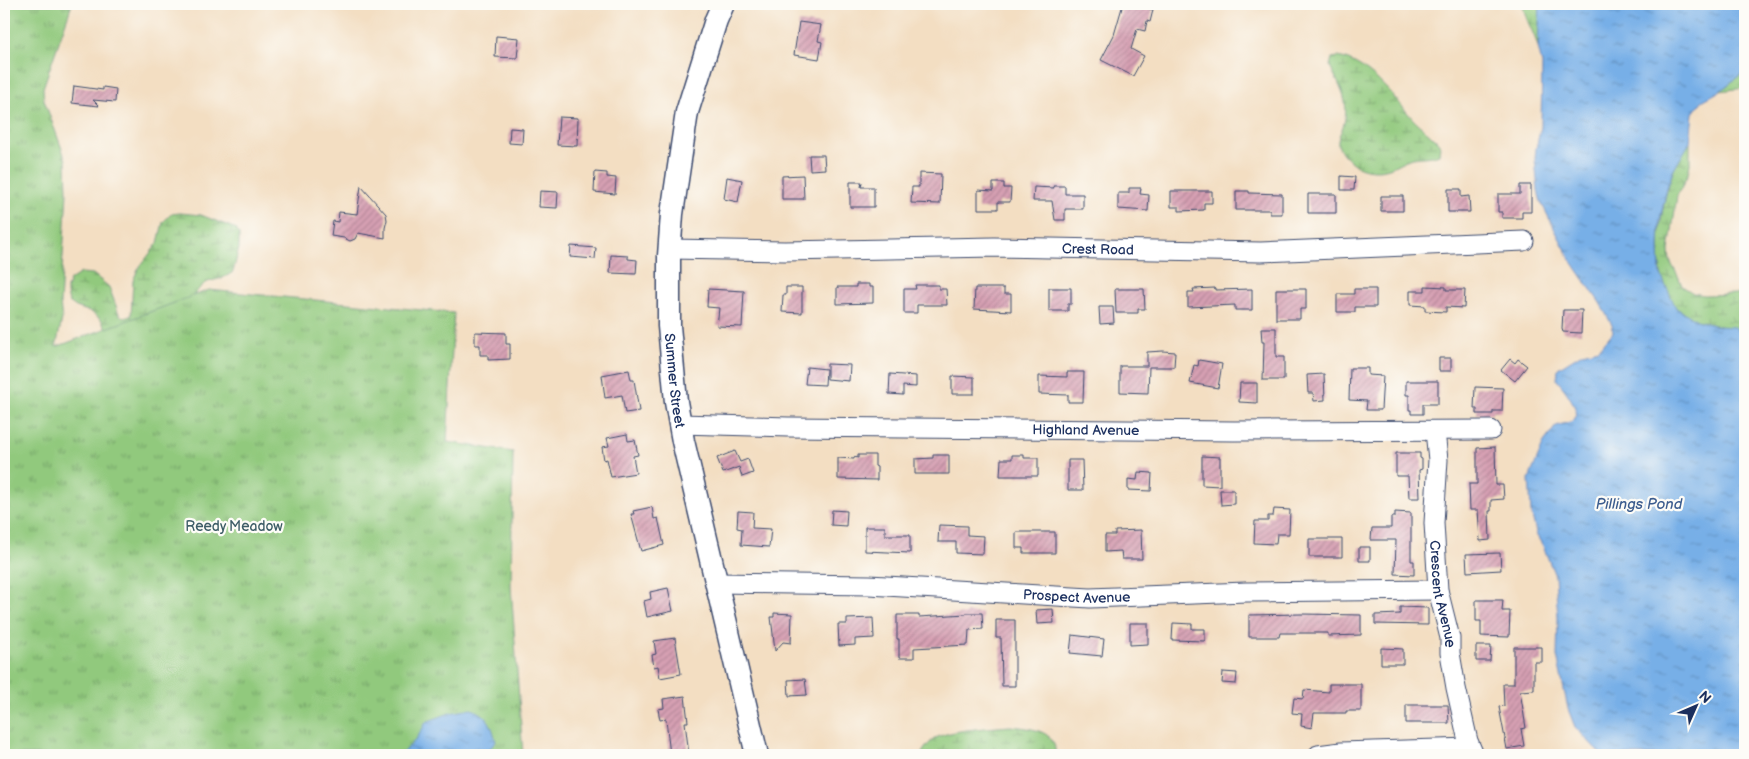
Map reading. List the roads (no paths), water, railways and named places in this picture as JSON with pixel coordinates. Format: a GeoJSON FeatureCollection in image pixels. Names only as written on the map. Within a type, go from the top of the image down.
{"type":"FeatureCollection","features":[{"type":"Feature","properties":{"kind":"main road","name":"Summer Street"},"geometry":{"type":"LineString","coordinates":[[723,4],[716,20],[687,112],[673,209],[670,249],[669,326],[675,393],[680,424],[757,755]]}},
{"type":"Feature","properties":{"kind":"street","name":"Crest Road"},"geometry":{"type":"LineString","coordinates":[[670,249],[785,251],[994,247],[1261,252],[1524,241]]}},
{"type":"Feature","properties":{"kind":"street","name":"Highland Avenue"},"geometry":{"type":"LineString","coordinates":[[680,424],[788,427],[1234,431],[1491,430]]}},
{"type":"Feature","properties":{"kind":"street","name":"Crescent Avenue"},"geometry":{"type":"LineString","coordinates":[[1435,431],[1438,460],[1434,523],[1438,590],[1450,638],[1450,653],[1456,688],[1472,752]]}},
{"type":"Feature","properties":{"kind":"street","name":"Prospect Avenue"},"geometry":{"type":"LineString","coordinates":[[716,583],[869,586],[1090,598],[1246,592],[1438,590]]}},
{"type":"Feature","properties":{"kind":"street"},"geometry":{"type":"LineString","coordinates":[[1318,755],[1340,752],[1472,752]]}},
{"type":"Feature","properties":{"kind":"water","name":"Pillings Pond"},"geometry":{"type":"Polygon","coordinates":[[[1540,4],[1745,4],[1745,71],[1720,91],[1702,101],[1693,113],[1690,142],[1673,171],[1667,188],[1660,220],[1659,247],[1660,273],[1676,308],[1697,320],[1716,326],[1734,327],[1745,337],[1745,755],[1602,755],[1575,727],[1568,709],[1557,656],[1558,618],[1555,576],[1537,536],[1531,512],[1529,479],[1544,442],[1556,426],[1573,421],[1577,415],[1572,401],[1557,380],[1558,368],[1582,353],[1599,349],[1613,332],[1612,325],[1600,303],[1571,260],[1541,202],[1538,191],[1535,159],[1541,127],[1542,64],[1538,47],[1540,4]]]}},
{"type":"Feature","properties":{"kind":"water"},"geometry":{"type":"Polygon","coordinates":[[[471,709],[482,714],[489,721],[496,742],[489,749],[476,755],[400,755],[415,740],[426,722],[450,713],[471,709]]]}},
{"type":"Feature","properties":{"kind":"waterway"},"geometry":{"type":"LineString","coordinates":[[1741,332],[1745,326]]}},
{"type":"Feature","properties":{"kind":"park label","name":"Reedy Meadow"},"geometry":{"type":"Point","coordinates":[234,526]}}]}
